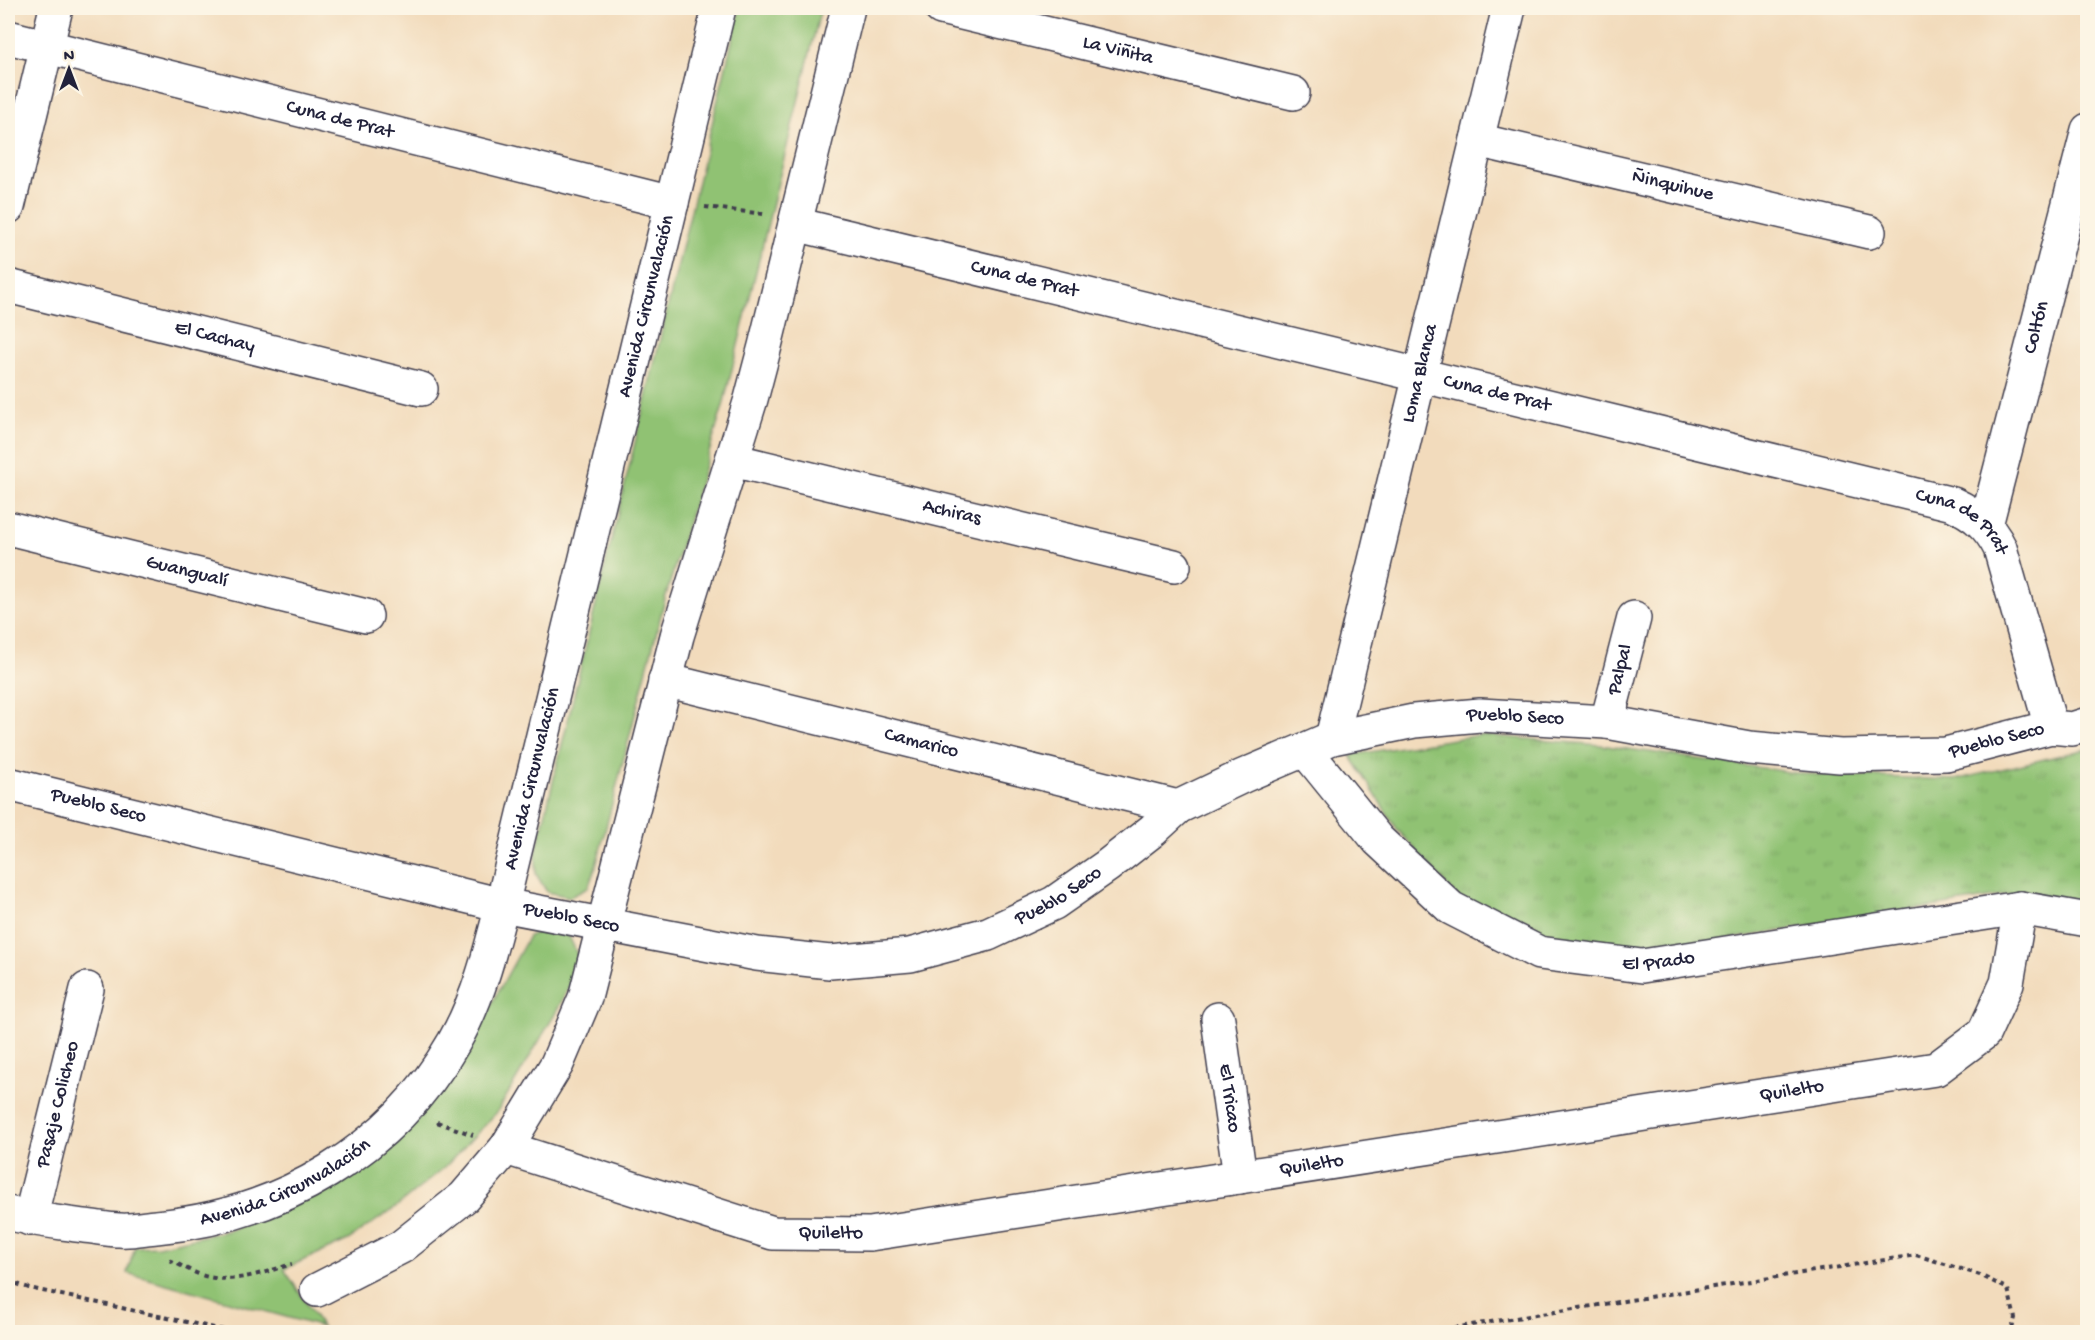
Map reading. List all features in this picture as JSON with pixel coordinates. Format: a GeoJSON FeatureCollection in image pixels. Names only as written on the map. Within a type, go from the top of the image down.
{"type":"FeatureCollection","features":[{"type":"Feature","properties":{"kind":"street"},"geometry":{"type":"LineString","coordinates":[[8,207],[56,8]]}},
{"type":"Feature","properties":{"kind":"street","name":"Avenida Circunvalación"},"geometry":{"type":"LineString","coordinates":[[19,1216],[121,1230],[181,1224],[238,1211],[296,1190],[349,1158],[403,1110],[423,1089],[454,1042],[483,977],[502,905],[719,8]]}},
{"type":"Feature","properties":{"kind":"street"},"geometry":{"type":"LineString","coordinates":[[317,1290],[401,1247],[464,1197],[506,1148],[557,1064],[585,998],[688,595],[732,460],[765,346],[848,8]]}},
{"type":"Feature","properties":{"kind":"street","name":"La Viñita"},"geometry":{"type":"LineString","coordinates":[[941,8],[1293,93]]}},
{"type":"Feature","properties":{"kind":"street","name":"Loma Blanca"},"geometry":{"type":"LineString","coordinates":[[1319,744],[1420,375],[1509,8]]}},
{"type":"Feature","properties":{"kind":"street","name":"Cuna de Prat"},"geometry":{"type":"LineString","coordinates":[[8,37],[672,203]]}},
{"type":"Feature","properties":{"kind":"street","name":"Coltón"},"geometry":{"type":"LineString","coordinates":[[1986,525],[2088,130]]}},
{"type":"Feature","properties":{"kind":"street","name":"Ñinquihue"},"geometry":{"type":"LineString","coordinates":[[1477,140],[1869,232]]}},
{"type":"Feature","properties":{"kind":"street","name":"Cuna de Prat"},"geometry":{"type":"LineString","coordinates":[[795,224],[1953,504],[1971,513],[1986,525],[2000,548],[2051,727]]}},
{"type":"Feature","properties":{"kind":"street","name":"El Cachay"},"geometry":{"type":"LineString","coordinates":[[8,286],[421,389]]}},
{"type":"Feature","properties":{"kind":"street","name":"Achiras"},"geometry":{"type":"LineString","coordinates":[[732,460],[1174,567]]}},
{"type":"Feature","properties":{"kind":"street","name":"Guangualí"},"geometry":{"type":"LineString","coordinates":[[8,528],[366,616]]}},
{"type":"Feature","properties":{"kind":"street","name":"Palpal"},"geometry":{"type":"LineString","coordinates":[[1607,722],[1634,618]]}},
{"type":"Feature","properties":{"kind":"street","name":"Camarico"},"geometry":{"type":"LineString","coordinates":[[665,680],[1178,807]]}},
{"type":"Feature","properties":{"kind":"street","name":"Pueblo Seco"},"geometry":{"type":"LineString","coordinates":[[8,784],[502,905],[757,954],[830,962],[910,955],[988,934],[1054,903],[1107,867],[1178,807],[1319,744],[1414,721],[1480,715],[1607,722],[1749,748],[1840,756],[1946,754],[2051,727],[2072,729],[2088,724]]}},
{"type":"Feature","properties":{"kind":"street","name":"El Prado"},"geometry":{"type":"LineString","coordinates":[[1319,744],[1378,840],[1451,908],[1539,953],[1641,966],[2020,908],[2088,920]]}},
{"type":"Feature","properties":{"kind":"street","name":"Quilelto"},"geometry":{"type":"LineString","coordinates":[[506,1148],[773,1233],[870,1234],[1936,1069],[1984,1033],[2007,983],[2020,908]]}},
{"type":"Feature","properties":{"kind":"street","name":"Pasaje Colicheo"},"geometry":{"type":"LineString","coordinates":[[19,1216],[87,989]]}},
{"type":"Feature","properties":{"kind":"street","name":"El Tricao"},"geometry":{"type":"LineString","coordinates":[[1218,1019],[1240,1177]]}},
{"type":"Feature","properties":{"kind":"path"},"geometry":{"type":"LineString","coordinates":[[672,203],[765,214],[795,224]]}},
{"type":"Feature","properties":{"kind":"path"},"geometry":{"type":"LineString","coordinates":[[403,1110],[506,1148]]}},
{"type":"Feature","properties":{"kind":"path"},"geometry":{"type":"LineString","coordinates":[[1427,1332],[1916,1255],[1980,1275],[2008,1289],[2015,1318],[2011,1332]]}},
{"type":"Feature","properties":{"kind":"path"},"geometry":{"type":"LineString","coordinates":[[8,1281],[28,1288],[233,1332]]}},
{"type":"Feature","properties":{"kind":"green space"},"geometry":{"type":"Polygon","coordinates":[[[740,8],[821,8],[723,406],[665,599],[596,866],[588,888],[570,897],[547,892],[536,874],[536,852],[740,8]]]}},
{"type":"Feature","properties":{"kind":"green space"},"geometry":{"type":"Polygon","coordinates":[[[1480,735],[1600,745],[1804,774],[1955,780],[2087,749],[2087,902],[2006,895],[1629,955],[1531,933],[1459,899],[1397,829],[1350,755],[1480,735]]]}},
{"type":"Feature","properties":{"kind":"green space"},"geometry":{"type":"Polygon","coordinates":[[[547,927],[569,936],[578,956],[569,987],[554,1016],[497,1112],[445,1167],[396,1207],[348,1240],[284,1269],[322,1327],[127,1273],[135,1247],[158,1246],[231,1230],[294,1204],[474,1035],[529,936],[547,927]]]}}]}
